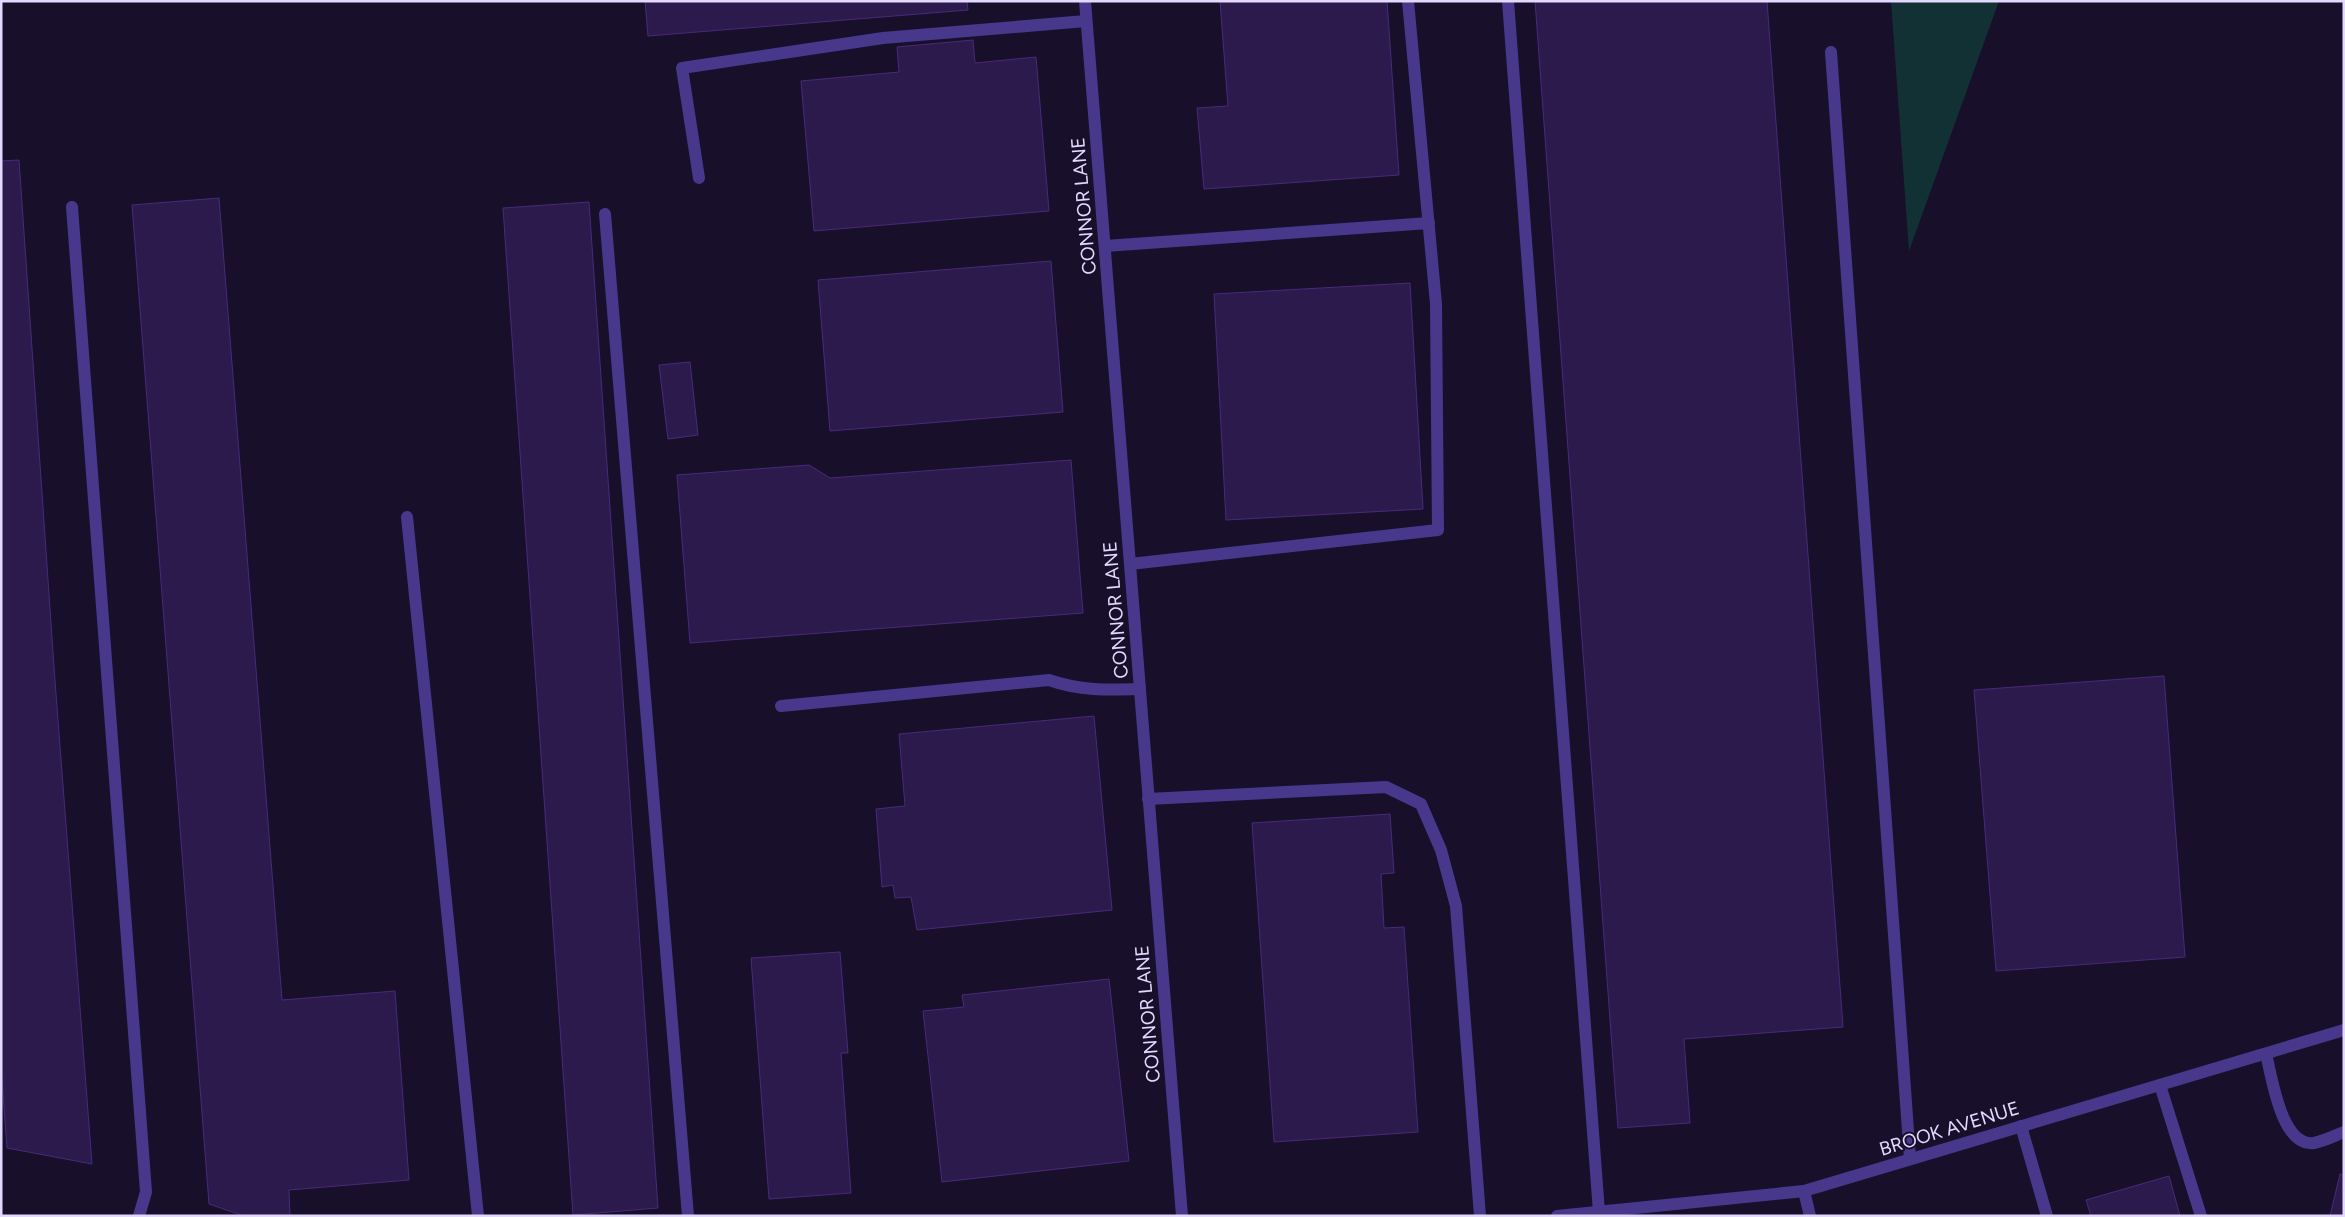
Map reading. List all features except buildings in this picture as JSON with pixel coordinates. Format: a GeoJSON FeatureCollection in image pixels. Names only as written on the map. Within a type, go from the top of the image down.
{"type":"FeatureCollection","features":[{"type":"Feature","properties":{"kind":"street","name":"CONNOR LANE"},"geometry":{"type":"LineString","coordinates":[[1085,1],[1182,1216]]}},
{"type":"Feature","properties":{"kind":"street"},"geometry":{"type":"LineString","coordinates":[[1130,564],[1438,530],[1436,304],[1408,1]]}},
{"type":"Feature","properties":{"kind":"street"},"geometry":{"type":"LineString","coordinates":[[1508,1],[1599,1212]]}},
{"type":"Feature","properties":{"kind":"street"},"geometry":{"type":"LineString","coordinates":[[699,178],[682,68],[883,38],[1086,21]]}},
{"type":"Feature","properties":{"kind":"street"},"geometry":{"type":"LineString","coordinates":[[1831,52],[1910,1160]]}},
{"type":"Feature","properties":{"kind":"street"},"geometry":{"type":"LineString","coordinates":[[72,207],[146,1192],[139,1216]]}},
{"type":"Feature","properties":{"kind":"street"},"geometry":{"type":"LineString","coordinates":[[605,214],[688,1216]]}},
{"type":"Feature","properties":{"kind":"street"},"geometry":{"type":"LineString","coordinates":[[1105,246],[1429,223]]}},
{"type":"Feature","properties":{"kind":"street"},"geometry":{"type":"LineString","coordinates":[[408,517],[478,1216]]}},
{"type":"Feature","properties":{"kind":"street"},"geometry":{"type":"LineString","coordinates":[[781,706],[1049,680],[1069,687],[1092,690],[1140,690]]}},
{"type":"Feature","properties":{"kind":"street"},"geometry":{"type":"LineString","coordinates":[[1148,799],[1386,786],[1421,804],[1441,850],[1456,906],[1480,1216]]}},
{"type":"Feature","properties":{"kind":"street","name":"BROOK AVENUE"},"geometry":{"type":"LineString","coordinates":[[1557,1216],[1804,1191],[2344,1030]]}},
{"type":"Feature","properties":{"kind":"street"},"geometry":{"type":"LineString","coordinates":[[2266,1054],[2285,1123],[2296,1139],[2313,1143],[2344,1132]]}},
{"type":"Feature","properties":{"kind":"street"},"geometry":{"type":"LineString","coordinates":[[2160,1085],[2200,1216]]}},
{"type":"Feature","properties":{"kind":"street"},"geometry":{"type":"LineString","coordinates":[[2020,1126],[2047,1216]]}},
{"type":"Feature","properties":{"kind":"street"},"geometry":{"type":"LineString","coordinates":[[1804,1191],[1810,1216]]}},
{"type":"Feature","properties":{"kind":"green space"},"geometry":{"type":"Polygon","coordinates":[[[1891,1],[1999,1],[1909,251],[1891,1]]]}}]}
